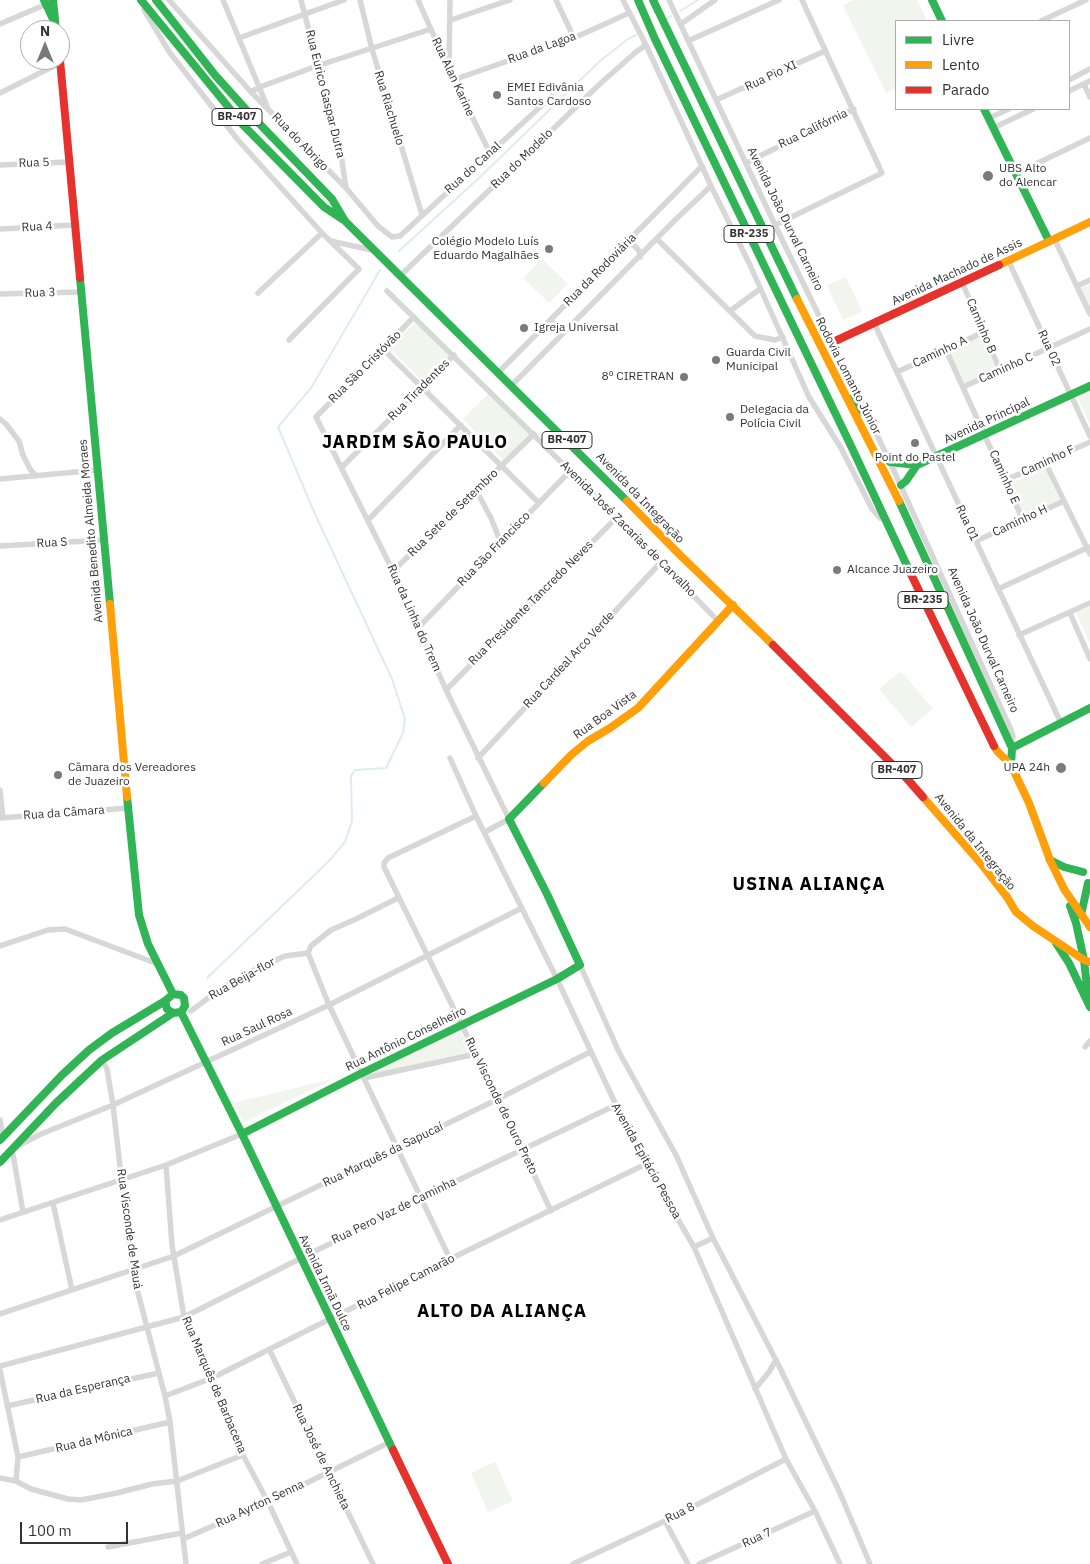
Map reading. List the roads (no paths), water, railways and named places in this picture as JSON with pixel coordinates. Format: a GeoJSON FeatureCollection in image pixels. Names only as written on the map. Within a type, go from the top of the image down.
{"type":"FeatureCollection","features":[{"type":"Feature","properties":{"kind":"main road","name":"BR-407"},"geometry":{"type":"LineString","coordinates":[[140,0],[243,125],[324,208],[345,221]]}},
{"type":"Feature","properties":{"kind":"main road","name":"Avenida da Integração"},"geometry":{"type":"LineString","coordinates":[[156,0],[215,75],[332,199],[345,221],[922,795],[983,866],[1016,912],[1033,926],[1087,961]]}},
{"type":"Feature","properties":{"kind":"main road","name":"Rodovia Lomanto Júnior"},"geometry":{"type":"LineString","coordinates":[[638,0],[887,525],[997,751],[1011,765],[1029,804],[1050,860],[1066,893]]}},
{"type":"Feature","properties":{"kind":"main road","name":"Rodovia Lomanto Júnior"},"geometry":{"type":"LineString","coordinates":[[653,0],[833,374],[876,454],[915,534],[1012,748],[1011,765]]}},
{"type":"Feature","properties":{"kind":"main road"},"geometry":{"type":"LineString","coordinates":[[932,0],[942,20]]}},
{"type":"Feature","properties":{"kind":"main road"},"geometry":{"type":"LineString","coordinates":[[48,1],[53,20]]}},
{"type":"Feature","properties":{"kind":"main road","name":"Avenida Benedito Almeida Moraes"},"geometry":{"type":"LineString","coordinates":[[61,70],[139,915],[148,944],[173,994]]}},
{"type":"Feature","properties":{"kind":"main road"},"geometry":{"type":"LineString","coordinates":[[985,110],[1015,174],[1052,240]]}},
{"type":"Feature","properties":{"kind":"main road","name":"Avenida Machado de Assis"},"geometry":{"type":"LineString","coordinates":[[833,342],[1090,222]]}},
{"type":"Feature","properties":{"kind":"main road","name":"Avenida Principal"},"geometry":{"type":"LineString","coordinates":[[917,466],[1090,386]]}},
{"type":"Feature","properties":{"kind":"main road"},"geometry":{"type":"LineString","coordinates":[[842,392],[867,416]]}},
{"type":"Feature","properties":{"kind":"main road"},"geometry":{"type":"LineString","coordinates":[[890,462],[917,466],[901,485]]}},
{"type":"Feature","properties":{"kind":"main road","name":"Rua Boa Vista"},"geometry":{"type":"LineString","coordinates":[[509,820],[571,755],[588,741],[638,708],[733,605]]}},
{"type":"Feature","properties":{"kind":"main road"},"geometry":{"type":"LineString","coordinates":[[1012,748],[1090,708]]}},
{"type":"Feature","properties":{"kind":"main road"},"geometry":{"type":"LineString","coordinates":[[509,820],[547,894],[580,965]]}},
{"type":"Feature","properties":{"kind":"main road"},"geometry":{"type":"LineString","coordinates":[[1050,860],[1064,867],[1083,872]]}},
{"type":"Feature","properties":{"kind":"main road"},"geometry":{"type":"LineString","coordinates":[[1081,915],[1088,883]]}},
{"type":"Feature","properties":{"kind":"main road"},"geometry":{"type":"LineString","coordinates":[[1066,893],[1090,927]]}},
{"type":"Feature","properties":{"kind":"main road"},"geometry":{"type":"LineString","coordinates":[[1066,893],[1087,961],[1087,987],[1090,994]]}},
{"type":"Feature","properties":{"kind":"main road"},"geometry":{"type":"LineString","coordinates":[[1053,938],[1069,963],[1090,1007]]}},
{"type":"Feature","properties":{"kind":"main road","name":"Rua Antônio Conselheiro"},"geometry":{"type":"LineString","coordinates":[[242,1134],[557,979],[580,965]]}},
{"type":"Feature","properties":{"kind":"main road"},"geometry":{"type":"LineString","coordinates":[[2,1138],[62,1075],[89,1050],[173,994],[178,994],[184,998],[185,1006],[177,1013],[102,1060],[56,1102],[12,1149]]}},
{"type":"Feature","properties":{"kind":"main road"},"geometry":{"type":"LineString","coordinates":[[165,1001],[167,1009],[177,1013]]}},
{"type":"Feature","properties":{"kind":"main road","name":"Avenida Irmã Dulce"},"geometry":{"type":"LineString","coordinates":[[177,1013],[206,1063],[242,1134],[448,1564]]}},
{"type":"Feature","properties":{"kind":"main road","name":"Rua Saul Rosa"},"geometry":{"type":"LineString","coordinates":[[0,1162],[12,1149]]}},
{"type":"Feature","properties":{"kind":"street"},"geometry":{"type":"LineString","coordinates":[[140,0],[170,53],[232,133],[330,241],[360,269],[289,340]]}},
{"type":"Feature","properties":{"kind":"street","name":"Rua do Abrigo"},"geometry":{"type":"LineString","coordinates":[[169,0],[251,92],[346,188],[378,226],[392,237]]}},
{"type":"Feature","properties":{"kind":"street"},"geometry":{"type":"LineString","coordinates":[[223,0],[268,108]]}},
{"type":"Feature","properties":{"kind":"street","name":"Rua Eurico Gaspar Dutra"},"geometry":{"type":"LineString","coordinates":[[301,0],[341,154],[346,188]]}},
{"type":"Feature","properties":{"kind":"street"},"geometry":{"type":"LineString","coordinates":[[238,38],[344,0]]}},
{"type":"Feature","properties":{"kind":"street","name":"Rua Riachuelo"},"geometry":{"type":"LineString","coordinates":[[360,0],[372,49],[422,215]]}},
{"type":"Feature","properties":{"kind":"street","name":"Rua Alan Karine"},"geometry":{"type":"LineString","coordinates":[[418,0],[453,80],[490,153]]}},
{"type":"Feature","properties":{"kind":"street"},"geometry":{"type":"LineString","coordinates":[[449,70],[450,0]]}},
{"type":"Feature","properties":{"kind":"street"},"geometry":{"type":"LineString","coordinates":[[451,20],[510,0]]}},
{"type":"Feature","properties":{"kind":"street"},"geometry":{"type":"LineString","coordinates":[[556,0],[574,38]]}},
{"type":"Feature","properties":{"kind":"street"},"geometry":{"type":"LineString","coordinates":[[623,0],[810,397],[841,448],[872,509],[887,525]]}},
{"type":"Feature","properties":{"kind":"street","name":"Avenida João Durval Carneiro"},"geometry":{"type":"LineString","coordinates":[[669,0],[901,485],[1011,730],[1013,736],[1012,748]]}},
{"type":"Feature","properties":{"kind":"street"},"geometry":{"type":"LineString","coordinates":[[681,24],[714,0]]}},
{"type":"Feature","properties":{"kind":"street"},"geometry":{"type":"LineString","coordinates":[[688,40],[779,0]]}},
{"type":"Feature","properties":{"kind":"street"},"geometry":{"type":"LineString","coordinates":[[775,225],[882,173],[802,0]]}},
{"type":"Feature","properties":{"kind":"street"},"geometry":{"type":"LineString","coordinates":[[1043,20],[1086,0]]}},
{"type":"Feature","properties":{"kind":"street"},"geometry":{"type":"LineString","coordinates":[[0,24],[48,1]]}},
{"type":"Feature","properties":{"kind":"street","name":"Rua da Lagoa"},"geometry":{"type":"LineString","coordinates":[[453,80],[574,38],[629,13]]}},
{"type":"Feature","properties":{"kind":"street"},"geometry":{"type":"LineString","coordinates":[[251,92],[318,66],[431,29]]}},
{"type":"Feature","properties":{"kind":"street","name":"Rua do Modelo"},"geometry":{"type":"LineString","coordinates":[[401,276],[602,82],[636,52],[646,46]]}},
{"type":"Feature","properties":{"kind":"street","name":"Rua Pio XI"},"geometry":{"type":"LineString","coordinates":[[716,100],[825,50]]}},
{"type":"Feature","properties":{"kind":"street"},"geometry":{"type":"LineString","coordinates":[[0,93],[43,70]]}},
{"type":"Feature","properties":{"kind":"street"},"geometry":{"type":"LineString","coordinates":[[1070,80],[1090,70]]}},
{"type":"Feature","properties":{"kind":"street"},"geometry":{"type":"LineString","coordinates":[[1070,91],[1087,83],[1090,97]]}},
{"type":"Feature","properties":{"kind":"street","name":"Rua do Canal"},"geometry":{"type":"LineString","coordinates":[[392,237],[400,236],[552,96]]}},
{"type":"Feature","properties":{"kind":"street","name":"Rua Califórnia"},"geometry":{"type":"LineString","coordinates":[[746,162],[854,110]]}},
{"type":"Feature","properties":{"kind":"street"},"geometry":{"type":"LineString","coordinates":[[989,118],[1007,110]]}},
{"type":"Feature","properties":{"kind":"street"},"geometry":{"type":"LineString","coordinates":[[993,128],[1031,110]]}},
{"type":"Feature","properties":{"kind":"street"},"geometry":{"type":"LineString","coordinates":[[1015,174],[1090,138]]}},
{"type":"Feature","properties":{"kind":"street","name":"Rua 5"},"geometry":{"type":"LineString","coordinates":[[0,164],[68,162]]}},
{"type":"Feature","properties":{"kind":"street","name":"Rua da Rodoviária"},"geometry":{"type":"LineString","coordinates":[[498,373],[702,166]]}},
{"type":"Feature","properties":{"kind":"street","name":"Rua da Rodoviária"},"geometry":{"type":"LineString","coordinates":[[511,386],[711,186]]}},
{"type":"Feature","properties":{"kind":"street","name":"Rua 4"},"geometry":{"type":"LineString","coordinates":[[0,229],[74,225]]}},
{"type":"Feature","properties":{"kind":"street"},"geometry":{"type":"LineString","coordinates":[[258,293],[322,232]]}},
{"type":"Feature","properties":{"kind":"street"},"geometry":{"type":"LineString","coordinates":[[657,239],[713,296],[756,336],[775,340],[783,337]]}},
{"type":"Feature","properties":{"kind":"street"},"geometry":{"type":"LineString","coordinates":[[1052,240],[1090,314]]}},
{"type":"Feature","properties":{"kind":"street"},"geometry":{"type":"LineString","coordinates":[[330,241],[377,251]]}},
{"type":"Feature","properties":{"kind":"street"},"geometry":{"type":"LineString","coordinates":[[626,243],[635,246],[639,251],[640,257]]}},
{"type":"Feature","properties":{"kind":"street","name":"Rua 02"},"geometry":{"type":"LineString","coordinates":[[1008,260],[1090,436]]}},
{"type":"Feature","properties":{"kind":"street"},"geometry":{"type":"LineString","coordinates":[[1077,286],[1090,280]]}},
{"type":"Feature","properties":{"kind":"street","name":"Caminho B"},"geometry":{"type":"LineString","coordinates":[[962,282],[1000,370]]}},
{"type":"Feature","properties":{"kind":"street"},"geometry":{"type":"LineString","coordinates":[[730,311],[760,289]]}},
{"type":"Feature","properties":{"kind":"street","name":"Avenida José Zacarias de Carvalho"},"geometry":{"type":"LineString","coordinates":[[387,291],[617,516],[718,621]]}},
{"type":"Feature","properties":{"kind":"street","name":"Rua 3"},"geometry":{"type":"LineString","coordinates":[[0,294],[80,292]]}},
{"type":"Feature","properties":{"kind":"street","name":"Rua São Cristóvão"},"geometry":{"type":"LineString","coordinates":[[316,417],[414,317]]}},
{"type":"Feature","properties":{"kind":"street"},"geometry":{"type":"LineString","coordinates":[[552,318],[551,323],[555,330],[563,332],[567,330]]}},
{"type":"Feature","properties":{"kind":"street","name":"Rua 01"},"geometry":{"type":"LineString","coordinates":[[874,323],[1061,723]]}},
{"type":"Feature","properties":{"kind":"street","name":"Caminho C"},"geometry":{"type":"LineString","coordinates":[[963,387],[1090,329]]}},
{"type":"Feature","properties":{"kind":"street","name":"Caminho A"},"geometry":{"type":"LineString","coordinates":[[897,372],[984,332]]}},
{"type":"Feature","properties":{"kind":"street"},"geometry":{"type":"LineString","coordinates":[[383,349],[539,503]]}},
{"type":"Feature","properties":{"kind":"street","name":"Caminho E"},"geometry":{"type":"LineString","coordinates":[[946,350],[1024,520]]}},
{"type":"Feature","properties":{"kind":"street","name":"Rua Tiradentes"},"geometry":{"type":"LineString","coordinates":[[342,466],[454,355]]}},
{"type":"Feature","properties":{"kind":"street","name":"Rua da Linha do Trem"},"geometry":{"type":"LineString","coordinates":[[316,417],[393,571],[446,690],[509,820]]}},
{"type":"Feature","properties":{"kind":"street"},"geometry":{"type":"LineString","coordinates":[[0,419],[19,441],[23,455],[36,476]]}},
{"type":"Feature","properties":{"kind":"street"},"geometry":{"type":"LineString","coordinates":[[368,520],[460,426]]}},
{"type":"Feature","properties":{"kind":"street","name":"Rua Sete de Setembro"},"geometry":{"type":"LineString","coordinates":[[393,571],[534,434]]}},
{"type":"Feature","properties":{"kind":"street","name":"Caminho F"},"geometry":{"type":"LineString","coordinates":[[1006,480],[1090,442]]}},
{"type":"Feature","properties":{"kind":"street"},"geometry":{"type":"LineString","coordinates":[[1046,462],[1064,501],[1089,547],[1090,554]]}},
{"type":"Feature","properties":{"kind":"street"},"geometry":{"type":"LineString","coordinates":[[0,479],[97,470]]}},
{"type":"Feature","properties":{"kind":"street","name":"Rua São Francisco"},"geometry":{"type":"LineString","coordinates":[[418,628],[570,471]]}},
{"type":"Feature","properties":{"kind":"street"},"geometry":{"type":"LineString","coordinates":[[476,490],[491,518],[501,543]]}},
{"type":"Feature","properties":{"kind":"street","name":"Caminho H"},"geometry":{"type":"LineString","coordinates":[[976,542],[1064,501]]}},
{"type":"Feature","properties":{"kind":"street","name":"Rua Presidente Tancredo Neves"},"geometry":{"type":"LineString","coordinates":[[446,690],[617,516]]}},
{"type":"Feature","properties":{"kind":"street","name":"Rua S"},"geometry":{"type":"LineString","coordinates":[[0,546],[104,540]]}},
{"type":"Feature","properties":{"kind":"street"},"geometry":{"type":"LineString","coordinates":[[998,589],[1089,547]]}},
{"type":"Feature","properties":{"kind":"street","name":"Rua Cardeal Arco Verde"},"geometry":{"type":"LineString","coordinates":[[478,758],[661,562]]}},
{"type":"Feature","properties":{"kind":"street"},"geometry":{"type":"LineString","coordinates":[[1019,635],[1090,604]]}},
{"type":"Feature","properties":{"kind":"street"},"geometry":{"type":"LineString","coordinates":[[1070,612],[1088,649],[1090,659]]}},
{"type":"Feature","properties":{"kind":"street","name":"Avenida Epitácio Pessoa"},"geometry":{"type":"LineString","coordinates":[[450,758],[476,816],[557,979],[616,1105],[646,1164],[694,1247],[786,1459],[815,1511],[840,1564]]}},
{"type":"Feature","properties":{"kind":"street"},"geometry":{"type":"LineString","coordinates":[[0,790],[1,818]]}},
{"type":"Feature","properties":{"kind":"street","name":"Rua da Câmara"},"geometry":{"type":"LineString","coordinates":[[1,818],[128,808]]}},
{"type":"Feature","properties":{"kind":"street","name":"Rua Visconde de Ouro Preto"},"geometry":{"type":"LineString","coordinates":[[476,816],[388,858],[384,863],[384,867],[551,1211]]}},
{"type":"Feature","properties":{"kind":"street"},"geometry":{"type":"LineString","coordinates":[[484,832],[509,820]]}},
{"type":"Feature","properties":{"kind":"street"},"geometry":{"type":"LineString","coordinates":[[398,898],[331,930],[311,946],[308,953],[329,1005],[450,1259]]}},
{"type":"Feature","properties":{"kind":"street","name":"Rua Saul Rosa"},"geometry":{"type":"LineString","coordinates":[[12,1149],[41,1134],[113,1105],[206,1063],[329,1005],[522,908]]}},
{"type":"Feature","properties":{"kind":"street"},"geometry":{"type":"LineString","coordinates":[[0,946],[48,930],[65,929],[158,964]]}},
{"type":"Feature","properties":{"kind":"street","name":"Rua Beija-flor"},"geometry":{"type":"LineString","coordinates":[[191,1011],[216,992],[256,969],[285,956],[308,953]]}},
{"type":"Feature","properties":{"kind":"street"},"geometry":{"type":"LineString","coordinates":[[580,965],[619,1052],[676,1155],[713,1238],[776,1360],[840,1493],[870,1564]]}},
{"type":"Feature","properties":{"kind":"street"},"geometry":{"type":"LineString","coordinates":[[1084,1047],[1090,1041]]}},
{"type":"Feature","properties":{"kind":"street","name":"Rua Marquês da Sapucaí"},"geometry":{"type":"LineString","coordinates":[[0,1314],[174,1256],[496,1100],[590,1052]]}},
{"type":"Feature","properties":{"kind":"street","name":"Rua Antônio Conselheiro"},"geometry":{"type":"LineString","coordinates":[[363,1076],[476,1054]]}},
{"type":"Feature","properties":{"kind":"street","name":"Rua Visconde de Mauá"},"geometry":{"type":"LineString","coordinates":[[102,1060],[107,1069],[113,1105],[132,1270],[170,1422],[186,1564]]}},
{"type":"Feature","properties":{"kind":"street","name":"Rua Pero Vaz de Caminha"},"geometry":{"type":"LineString","coordinates":[[0,1366],[184,1317],[420,1198],[616,1105]]}},
{"type":"Feature","properties":{"kind":"street"},"geometry":{"type":"LineString","coordinates":[[0,1120],[2,1138]]}},
{"type":"Feature","properties":{"kind":"street"},"geometry":{"type":"LineString","coordinates":[[0,1220],[166,1165],[242,1134]]}},
{"type":"Feature","properties":{"kind":"street"},"geometry":{"type":"LineString","coordinates":[[12,1149],[24,1212]]}},
{"type":"Feature","properties":{"kind":"street","name":"Rua Felipe Camarão"},"geometry":{"type":"LineString","coordinates":[[165,1396],[212,1378],[646,1164]]}},
{"type":"Feature","properties":{"kind":"street","name":"Rua Marquês de Barbacena"},"geometry":{"type":"LineString","coordinates":[[166,1165],[174,1256],[184,1317],[244,1455],[297,1564]]}},
{"type":"Feature","properties":{"kind":"street"},"geometry":{"type":"LineString","coordinates":[[53,1203],[72,1290]]}},
{"type":"Feature","properties":{"kind":"street"},"geometry":{"type":"LineString","coordinates":[[694,1247],[713,1238]]}},
{"type":"Feature","properties":{"kind":"street","name":"Rua José de Anchieta"},"geometry":{"type":"LineString","coordinates":[[269,1349],[373,1564]]}},
{"type":"Feature","properties":{"kind":"street"},"geometry":{"type":"LineString","coordinates":[[755,1389],[776,1360]]}},
{"type":"Feature","properties":{"kind":"street"},"geometry":{"type":"LineString","coordinates":[[0,1370],[18,1458],[16,1481]]}},
{"type":"Feature","properties":{"kind":"street","name":"Rua da Esperança"},"geometry":{"type":"LineString","coordinates":[[7,1406],[159,1373]]}},
{"type":"Feature","properties":{"kind":"street","name":"Rua da Mônica"},"geometry":{"type":"LineString","coordinates":[[18,1458],[170,1422]]}},
{"type":"Feature","properties":{"kind":"street","name":"Rua Ayrton Senna"},"geometry":{"type":"LineString","coordinates":[[108,1547],[183,1536],[268,1502],[390,1442]]}},
{"type":"Feature","properties":{"kind":"street"},"geometry":{"type":"LineString","coordinates":[[0,1478],[16,1481],[31,1489],[68,1499],[81,1500],[152,1484],[177,1481],[244,1455]]}},
{"type":"Feature","properties":{"kind":"street","name":"Rua 8"},"geometry":{"type":"LineString","coordinates":[[573,1564],[665,1521],[786,1459]]}},
{"type":"Feature","properties":{"kind":"street","name":"Rua 7"},"geometry":{"type":"LineString","coordinates":[[699,1564],[815,1511]]}},
{"type":"Feature","properties":{"kind":"street"},"geometry":{"type":"LineString","coordinates":[[665,1521],[688,1564]]}},
{"type":"Feature","properties":{"kind":"street"},"geometry":{"type":"LineString","coordinates":[[262,1564],[291,1552]]}},
{"type":"Feature","properties":{"kind":"waterway"},"geometry":{"type":"LineString","coordinates":[[680,11],[698,0]]}},
{"type":"Feature","properties":{"kind":"waterway"},"geometry":{"type":"LineString","coordinates":[[666,19],[671,16]]}},
{"type":"Feature","properties":{"kind":"waterway"},"geometry":{"type":"LineString","coordinates":[[399,251],[480,177],[600,61],[636,35]]}},
{"type":"Feature","properties":{"kind":"waterway"},"geometry":{"type":"LineString","coordinates":[[207,978],[329,861],[345,842],[352,821],[351,776],[355,770],[386,768],[403,733],[405,719],[392,679],[315,514],[278,427],[311,388],[380,270]]}},
{"type":"Feature","properties":{"kind":"place","name":"EMEI Edivânia Santos Cardoso"},"geometry":{"type":"Point","coordinates":[497,95]}},
{"type":"Feature","properties":{"kind":"place","name":"UBS Alto do Alencar"},"geometry":{"type":"Point","coordinates":[988,176]}},
{"type":"Feature","properties":{"kind":"place","name":"Colégio Modelo Luís Eduardo Magalhães"},"geometry":{"type":"Point","coordinates":[549,249]}},
{"type":"Feature","properties":{"kind":"place","name":"Igreja Universal"},"geometry":{"type":"Point","coordinates":[524,328]}},
{"type":"Feature","properties":{"kind":"place","name":"Guarda Civil Municipal"},"geometry":{"type":"Point","coordinates":[716,360]}},
{"type":"Feature","properties":{"kind":"place","name":"8º CIRETRAN"},"geometry":{"type":"Point","coordinates":[684,377]}},
{"type":"Feature","properties":{"kind":"place","name":"Delegacia da Polícia Civil"},"geometry":{"type":"Point","coordinates":[730,417]}},
{"type":"Feature","properties":{"kind":"place","name":"Point do Pastel"},"geometry":{"type":"Point","coordinates":[915,443]}},
{"type":"Feature","properties":{"kind":"place","name":"Alcance Juazeiro"},"geometry":{"type":"Point","coordinates":[837,570]}},
{"type":"Feature","properties":{"kind":"place","name":"UPA 24h"},"geometry":{"type":"Point","coordinates":[1061,768]}},
{"type":"Feature","properties":{"kind":"place","name":"Câmara dos Vereadores de Juazeiro"},"geometry":{"type":"Point","coordinates":[58,775]}},
{"type":"Feature","properties":{"kind":"district","name":"JARDIM SÃO PAULO"},"geometry":{"type":"Point","coordinates":[415,443]}},
{"type":"Feature","properties":{"kind":"district","name":"USINA ALIANÇA"},"geometry":{"type":"Point","coordinates":[809,885]}},
{"type":"Feature","properties":{"kind":"district","name":"ALTO DA ALIANÇA"},"geometry":{"type":"Point","coordinates":[502,1312]}}]}
